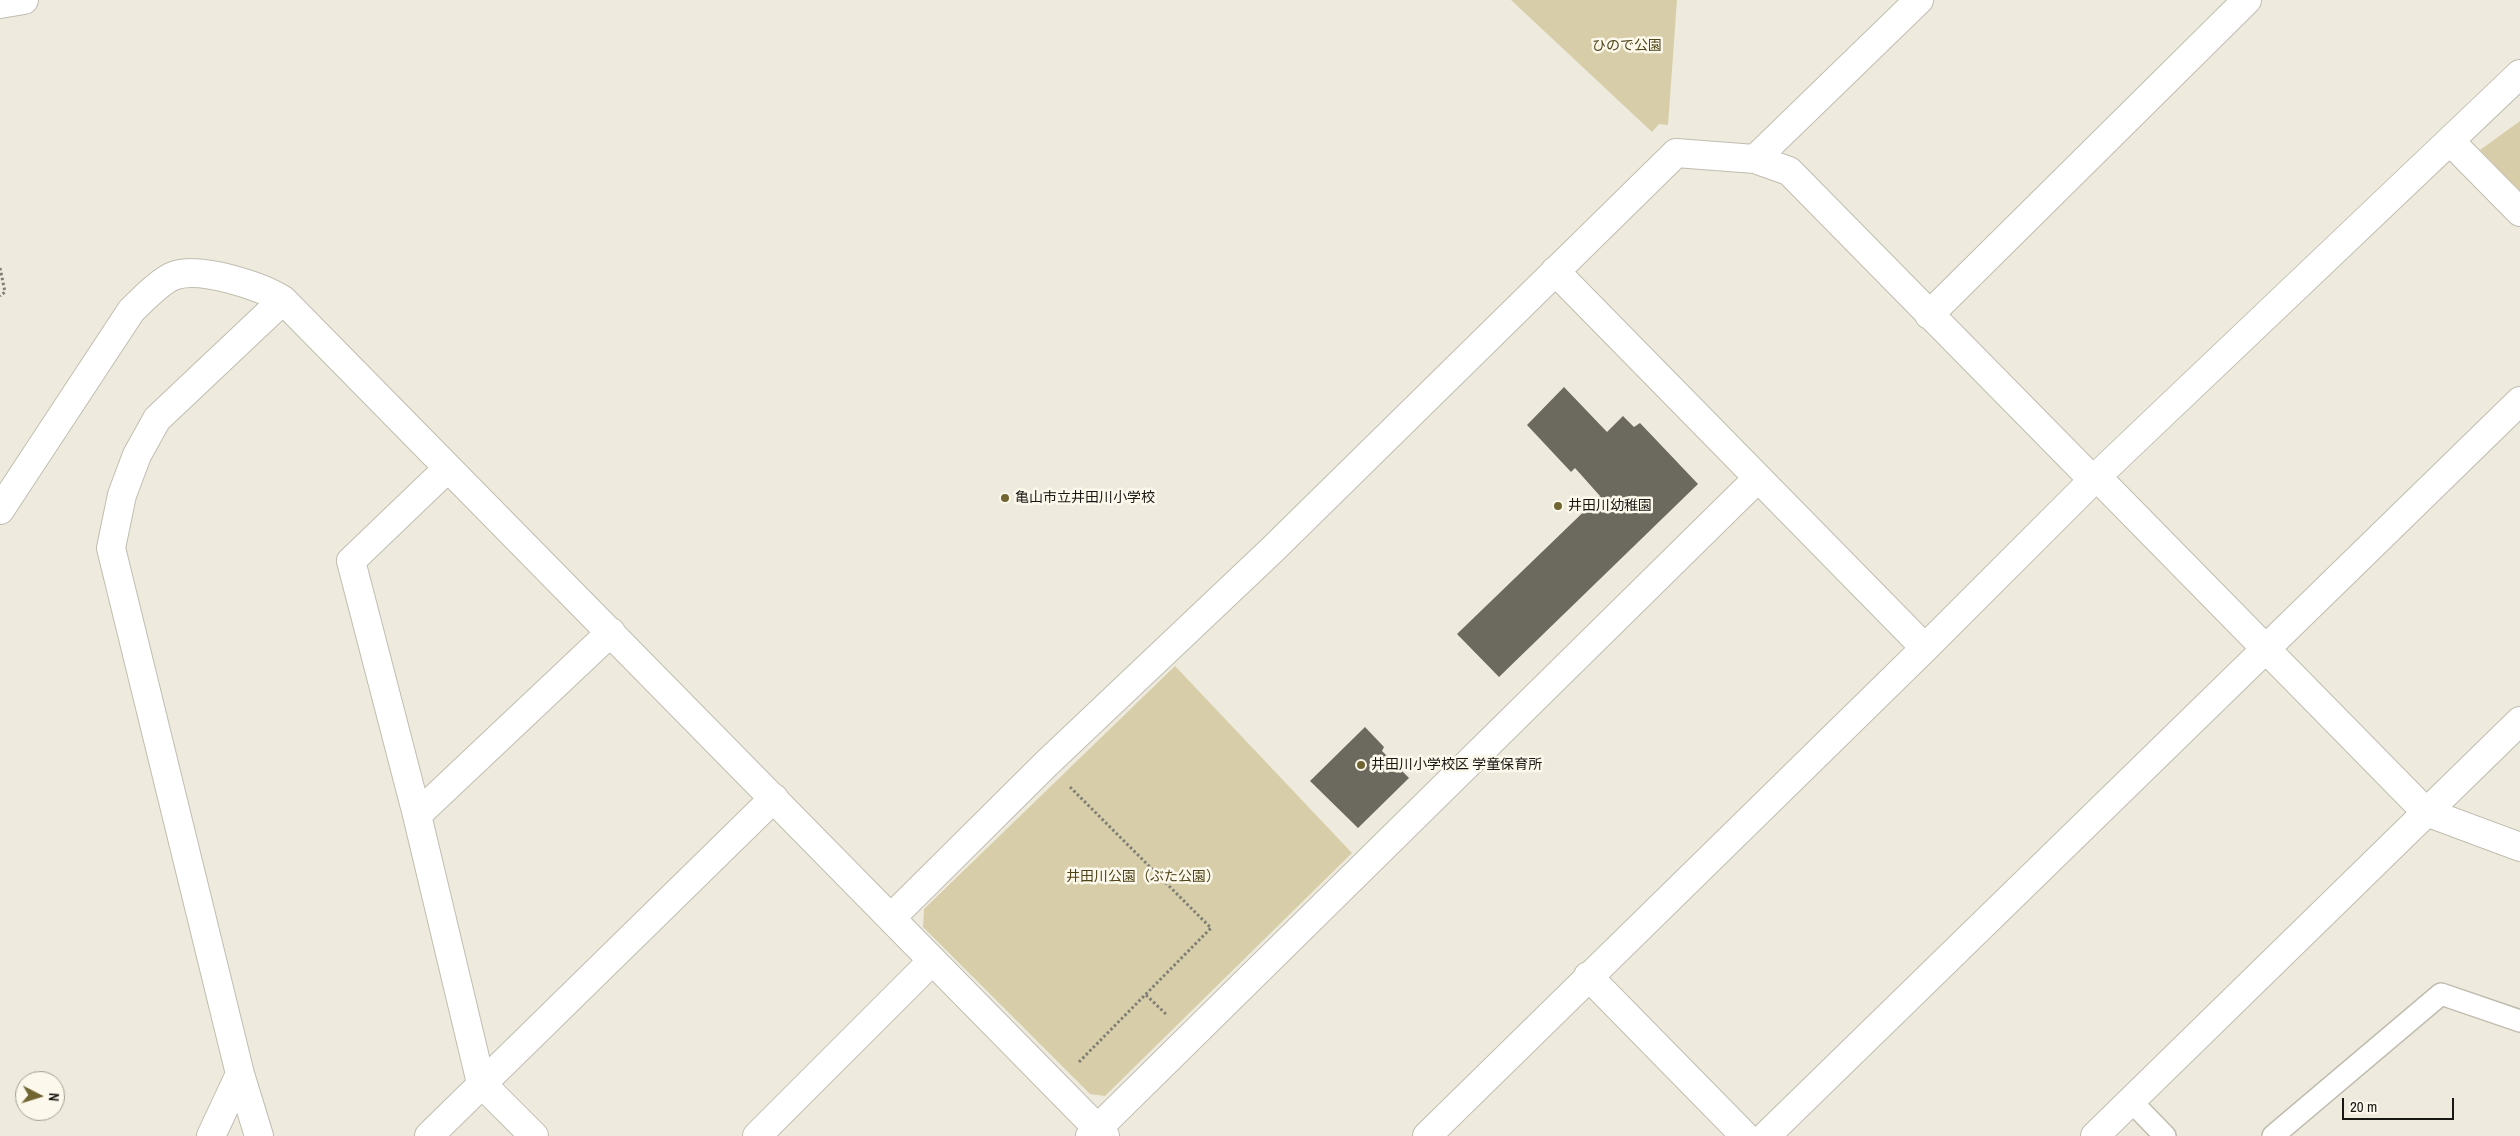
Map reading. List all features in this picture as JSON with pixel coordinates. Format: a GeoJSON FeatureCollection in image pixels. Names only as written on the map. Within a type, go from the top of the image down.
{"type":"FeatureCollection","features":[{"type":"Feature","properties":{"kind":"street"},"geometry":{"type":"LineString","coordinates":[[0,4],[24,0]]}},
{"type":"Feature","properties":{"kind":"street"},"geometry":{"type":"LineString","coordinates":[[1755,159],[1919,0]]}},
{"type":"Feature","properties":{"kind":"street"},"geometry":{"type":"LineString","coordinates":[[1929,316],[2247,0]]}},
{"type":"Feature","properties":{"kind":"street"},"geometry":{"type":"LineString","coordinates":[[1427,1136],[1588,976],[1925,648],[2095,478],[2451,142],[2520,74]]}},
{"type":"Feature","properties":{"kind":"street"},"geometry":{"type":"LineString","coordinates":[[2494,99],[2520,86]]}},
{"type":"Feature","properties":{"kind":"street"},"geometry":{"type":"LineString","coordinates":[[2451,142],[2520,212]]}},
{"type":"Feature","properties":{"kind":"street"},"geometry":{"type":"LineString","coordinates":[[892,918],[1046,764],[1272,550],[1676,152],[1755,159],[1789,171],[1929,316],[2095,478],[2426,812],[2520,847]]}},
{"type":"Feature","properties":{"kind":"street"},"geometry":{"type":"LineString","coordinates":[[1555,271],[1925,648]]}},
{"type":"Feature","properties":{"kind":"street"},"geometry":{"type":"LineString","coordinates":[[0,510],[131,311],[150,293],[176,275],[213,275],[267,290],[283,300],[611,632],[892,918],[1098,1134],[1758,478]]}},
{"type":"Feature","properties":{"kind":"street"},"geometry":{"type":"LineString","coordinates":[[259,1136],[240,1074],[111,548],[125,487],[137,455],[157,419],[283,300]]}},
{"type":"Feature","properties":{"kind":"street"},"geometry":{"type":"LineString","coordinates":[[1766,1136],[2520,401]]}},
{"type":"Feature","properties":{"kind":"street"},"geometry":{"type":"LineString","coordinates":[[448,468],[351,561],[417,815],[481,1084],[534,1136]]}},
{"type":"Feature","properties":{"kind":"street"},"geometry":{"type":"LineString","coordinates":[[417,815],[611,632]]}},
{"type":"Feature","properties":{"kind":"street"},"geometry":{"type":"LineString","coordinates":[[2095,1136],[2520,721]]}},
{"type":"Feature","properties":{"kind":"street"},"geometry":{"type":"LineString","coordinates":[[430,1136],[774,798]]}},
{"type":"Feature","properties":{"kind":"street"},"geometry":{"type":"LineString","coordinates":[[758,1136],[932,961]]}},
{"type":"Feature","properties":{"kind":"street"},"geometry":{"type":"LineString","coordinates":[[1588,976],[1745,1136]]}},
{"type":"Feature","properties":{"kind":"street"},"geometry":{"type":"LineString","coordinates":[[211,1136],[240,1074]]}},
{"type":"Feature","properties":{"kind":"lane"},"geometry":{"type":"LineString","coordinates":[[2273,1136],[2441,994],[2520,1022]]}},
{"type":"Feature","properties":{"kind":"lane"},"geometry":{"type":"LineString","coordinates":[[2131,1101],[2165,1136]]}},
{"type":"Feature","properties":{"kind":"path"},"geometry":{"type":"LineString","coordinates":[[0,268],[5,292],[0,296]]}},
{"type":"Feature","properties":{"kind":"path"},"geometry":{"type":"LineString","coordinates":[[1046,764],[1211,928],[1076,1065]]}},
{"type":"Feature","properties":{"kind":"path"},"geometry":{"type":"LineString","coordinates":[[1146,995],[1171,1019]]}},
{"type":"Feature","properties":{"kind":"green space","name":"ひので公園"},"geometry":{"type":"Polygon","coordinates":[[[1511,0],[1677,0],[1668,125],[1659,124],[1652,132],[1511,0]]]}},
{"type":"Feature","properties":{"kind":"green space"},"geometry":{"type":"Polygon","coordinates":[[[2520,121],[2520,192],[2480,150],[2520,121]]]}},
{"type":"Feature","properties":{"kind":"green space","name":"井田川公園（ぶた公園）"},"geometry":{"type":"Polygon","coordinates":[[[1175,666],[1352,853],[1105,1096],[1090,1094],[923,927],[924,909],[1175,666]]]}},
{"type":"Feature","properties":{"kind":"building","name":"井田川幼稚園"},"geometry":{"type":"Polygon","coordinates":[[[1564,387],[1607,432],[1623,416],[1634,427],[1640,423],[1698,484],[1499,677],[1457,634],[1600,496],[1575,468],[1571,472],[1527,425],[1564,387]]]}},
{"type":"Feature","properties":{"kind":"building","name":"井田川小学校区 学童保育所"},"geometry":{"type":"Polygon","coordinates":[[[1365,727],[1384,747],[1382,751],[1409,778],[1358,828],[1310,781],[1365,727]]]}},
{"type":"Feature","properties":{"kind":"place","name":"亀山市立井田川小学校"},"geometry":{"type":"Point","coordinates":[1005,498]}},
{"type":"Feature","properties":{"kind":"place","name":"井田川幼稚園"},"geometry":{"type":"Point","coordinates":[1558,506]}},
{"type":"Feature","properties":{"kind":"place","name":"井田川小学校区 学童保育所"},"geometry":{"type":"Point","coordinates":[1361,765]}}]}
